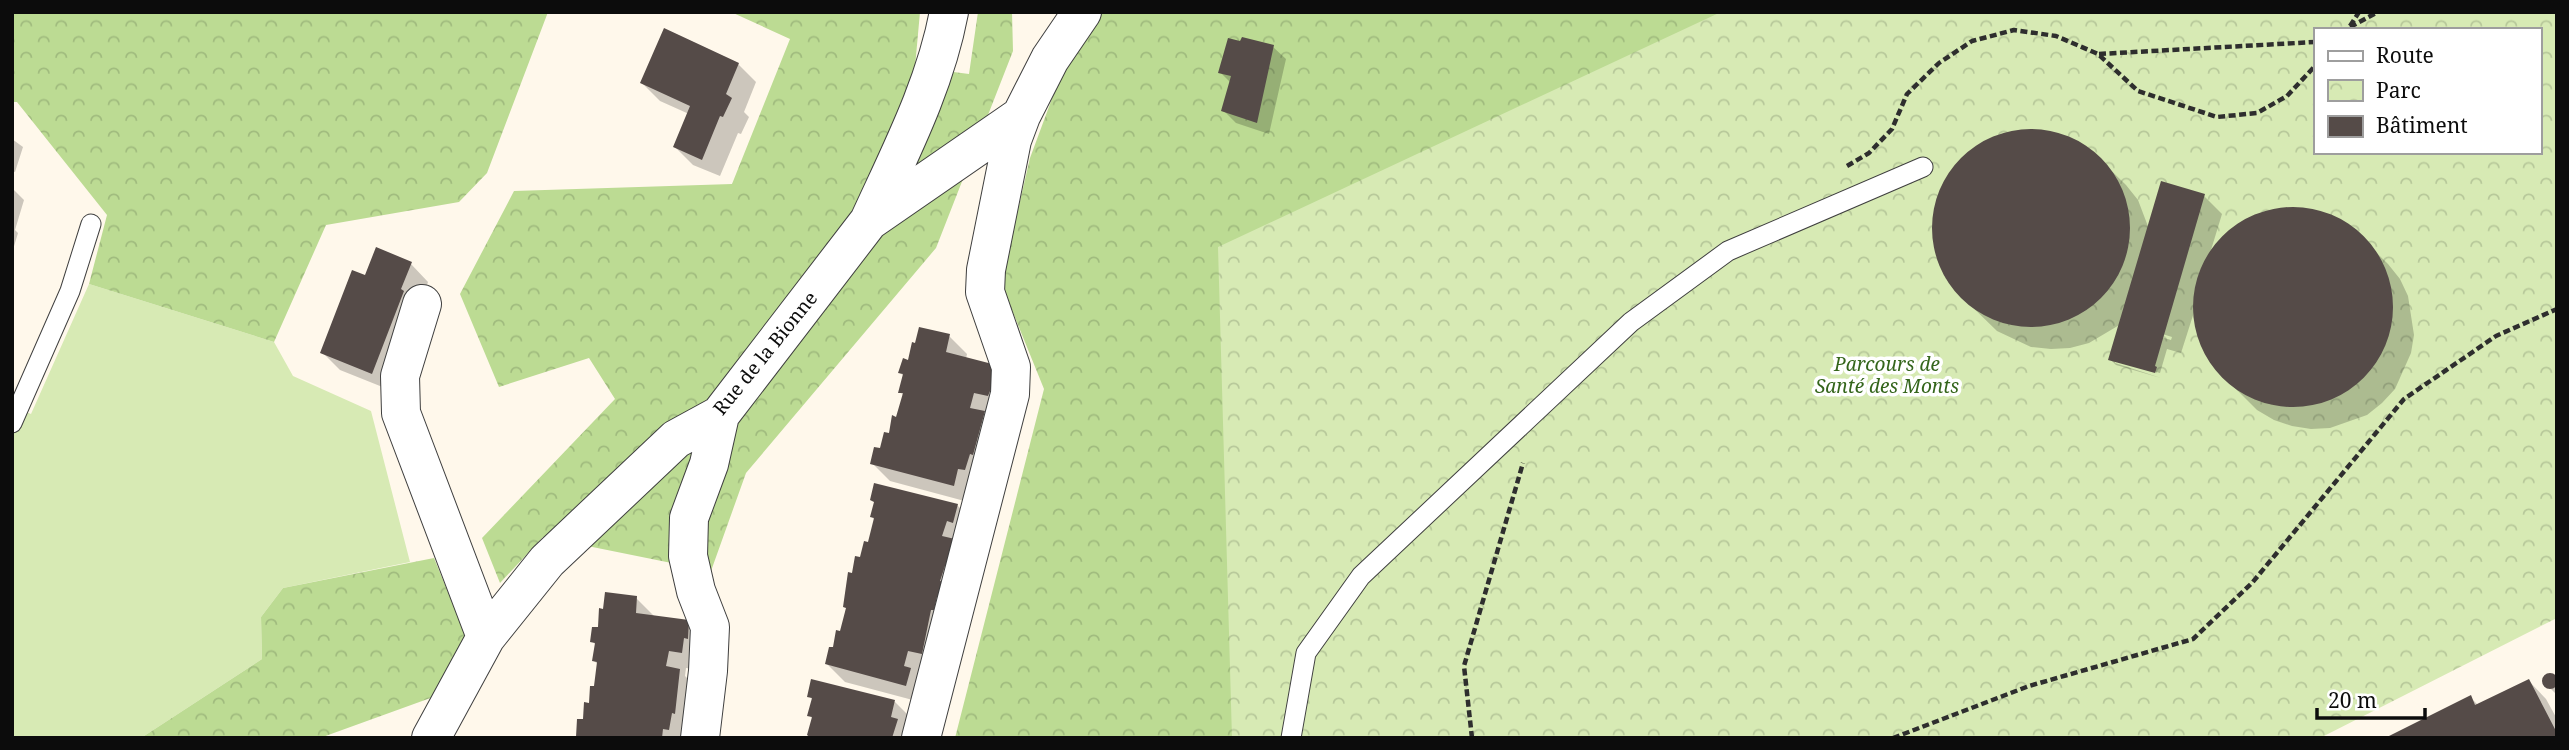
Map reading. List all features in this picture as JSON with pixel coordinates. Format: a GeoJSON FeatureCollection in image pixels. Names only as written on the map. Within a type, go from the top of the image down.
{"type":"FeatureCollection","features":[{"type":"Feature","properties":{"kind":"street"},"geometry":{"type":"LineString","coordinates":[[869,221],[929,88],[944,42],[949,12]]}},
{"type":"Feature","properties":{"kind":"street","name":"Rue de la Bionne"},"geometry":{"type":"LineString","coordinates":[[431,738],[486,637],[547,561],[676,439],[720,415],[869,221],[1021,116],[1050,59],[1082,12]]}},
{"type":"Feature","properties":{"kind":"street"},"geometry":{"type":"LineString","coordinates":[[921,738],[1010,394],[1011,367],[985,292],[986,270],[1012,140],[1021,116]]}},
{"type":"Feature","properties":{"kind":"street"},"geometry":{"type":"LineString","coordinates":[[422,304],[400,376],[401,413],[486,637]]}},
{"type":"Feature","properties":{"kind":"street"},"geometry":{"type":"LineString","coordinates":[[700,738],[710,627],[696,591],[688,556],[689,518],[709,464],[720,415]]}},
{"type":"Feature","properties":{"kind":"lane"},"geometry":{"type":"LineString","coordinates":[[1290,738],[1306,653],[1361,576],[1631,322],[1728,251],[1923,167]]}},
{"type":"Feature","properties":{"kind":"lane"},"geometry":{"type":"LineString","coordinates":[[12,423],[70,291],[91,224]]}},
{"type":"Feature","properties":{"kind":"path"},"geometry":{"type":"LineString","coordinates":[[2350,28],[2359,12]]}},
{"type":"Feature","properties":{"kind":"path"},"geometry":{"type":"LineString","coordinates":[[2351,28],[2378,12]]}},
{"type":"Feature","properties":{"kind":"path"},"geometry":{"type":"LineString","coordinates":[[1842,169],[1869,152],[1892,130],[1908,94],[1939,63],[1972,41],[2014,30],[2056,36],[2098,54],[2138,91],[2217,117],[2258,113],[2287,96],[2314,67]]}},
{"type":"Feature","properties":{"kind":"path"},"geometry":{"type":"LineString","coordinates":[[2098,54],[2314,42]]}},
{"type":"Feature","properties":{"kind":"path"},"geometry":{"type":"LineString","coordinates":[[1893,738],[2029,687],[2193,639],[2252,583],[2404,399],[2496,337],[2557,309]]}},
{"type":"Feature","properties":{"kind":"path"},"geometry":{"type":"LineString","coordinates":[[1472,738],[1464,666],[1525,456]]}},
{"type":"Feature","properties":{"kind":"green space"},"geometry":{"type":"Polygon","coordinates":[[[12,12],[548,12],[487,173],[459,202],[326,225],[274,342],[89,284],[107,215],[17,102],[12,102],[12,12]]]}},
{"type":"Feature","properties":{"kind":"green space"},"geometry":{"type":"Polygon","coordinates":[[[731,12],[920,12],[915,67],[969,74],[978,12],[1012,12],[1013,51],[936,248],[746,473],[711,571],[543,537],[500,583],[482,538],[615,399],[589,358],[499,387],[460,294],[514,191],[732,184],[790,39],[731,12]]]}},
{"type":"Feature","properties":{"kind":"green space"},"geometry":{"type":"Polygon","coordinates":[[[1084,12],[2313,12],[2315,28],[1262,738],[955,738],[1044,389],[1001,283],[1030,158],[1084,12]]]}},
{"type":"Feature","properties":{"kind":"green space","name":"Parcours de Santé des Monts"},"geometry":{"type":"Polygon","coordinates":[[[1721,12],[2557,12],[2557,618],[2320,738],[1232,738],[1218,247],[1721,12]]]}},
{"type":"Feature","properties":{"kind":"green space"},"geometry":{"type":"Polygon","coordinates":[[[89,284],[274,342],[293,376],[371,411],[410,562],[283,588],[261,617],[262,659],[141,738],[12,738],[12,406],[31,414],[89,284]]]}},
{"type":"Feature","properties":{"kind":"green space"},"geometry":{"type":"Polygon","coordinates":[[[434,558],[466,636],[436,696],[320,738],[141,738],[262,659],[261,617],[283,588],[434,558]]]}},
{"type":"Feature","properties":{"kind":"building"},"geometry":{"type":"Polygon","coordinates":[[[664,28],[739,63],[726,94],[732,98],[723,117],[720,116],[702,160],[673,147],[690,106],[640,83],[664,28]]]}},
{"type":"Feature","properties":{"kind":"building"},"geometry":{"type":"Polygon","coordinates":[[[1242,37],[1274,45],[1257,123],[1221,111],[1231,76],[1218,73],[1228,38],[1240,41],[1242,37]]]}},
{"type":"Feature","properties":{"kind":"building"},"geometry":{"type":"Polygon","coordinates":[[[2031,129],[2069,136],[2086,145],[2101,158],[2114,173],[2123,190],[2130,228],[2123,266],[2114,283],[2101,298],[2086,311],[2069,320],[2031,327],[1993,320],[1976,311],[1961,298],[1948,283],[1939,266],[1932,228],[1939,190],[1948,173],[1961,158],[1976,145],[1993,136],[2031,129]]]}},
{"type":"Feature","properties":{"kind":"building"},"geometry":{"type":"Polygon","coordinates":[[[2161,181],[2205,194],[2155,373],[2108,360],[2161,181]]]}},
{"type":"Feature","properties":{"kind":"building"},"geometry":{"type":"Polygon","coordinates":[[[2293,207],[2331,215],[2364,236],[2385,269],[2393,307],[2385,345],[2364,378],[2331,399],[2293,407],[2255,399],[2222,378],[2201,345],[2193,307],[2201,269],[2222,236],[2255,215],[2293,207]]]}},
{"type":"Feature","properties":{"kind":"building"},"geometry":{"type":"Polygon","coordinates":[[[376,247],[412,262],[401,289],[404,291],[372,374],[320,353],[352,270],[365,275],[376,247]]]}},
{"type":"Feature","properties":{"kind":"building"},"geometry":{"type":"Polygon","coordinates":[[[919,327],[950,334],[946,352],[1000,366],[988,396],[974,393],[970,408],[985,411],[973,455],[970,454],[965,470],[958,469],[954,486],[870,464],[874,447],[880,448],[884,432],[889,433],[892,415],[896,417],[903,393],[898,393],[903,374],[898,373],[903,358],[908,360],[919,327]]]}},
{"type":"Feature","properties":{"kind":"building"},"geometry":{"type":"Polygon","coordinates":[[[874,483],[958,504],[953,523],[947,521],[942,536],[955,539],[948,567],[945,566],[940,581],[944,582],[941,598],[937,597],[934,610],[931,610],[922,654],[908,651],[904,666],[911,668],[906,686],[825,664],[829,647],[833,647],[836,630],[840,631],[846,608],[843,607],[848,572],[852,573],[855,556],[860,557],[864,541],[868,542],[874,518],[870,517],[874,502],[870,500],[874,483]]]}},
{"type":"Feature","properties":{"kind":"building"},"geometry":{"type":"Polygon","coordinates":[[[605,592],[637,596],[636,613],[689,620],[688,639],[684,638],[682,653],[669,651],[666,666],[680,669],[675,714],[672,713],[669,730],[663,729],[662,738],[576,737],[577,719],[583,719],[584,702],[589,703],[590,686],[594,686],[597,662],[592,661],[595,643],[590,642],[592,627],[598,627],[599,608],[603,609],[605,592]]]}},
{"type":"Feature","properties":{"kind":"building"},"geometry":{"type":"Polygon","coordinates":[[[2547,673],[2553,673],[2558,681],[2556,687],[2547,689],[2542,684],[2542,678],[2547,673]]]}},
{"type":"Feature","properties":{"kind":"building"},"geometry":{"type":"Polygon","coordinates":[[[811,679],[895,700],[891,717],[898,719],[892,738],[811,738],[807,735],[812,717],[807,716],[812,698],[807,697],[811,679]]]}},
{"type":"Feature","properties":{"kind":"building"},"geometry":{"type":"Polygon","coordinates":[[[2529,679],[2557,733],[2557,738],[2385,738],[2471,695],[2475,705],[2529,679]]]}}]}
